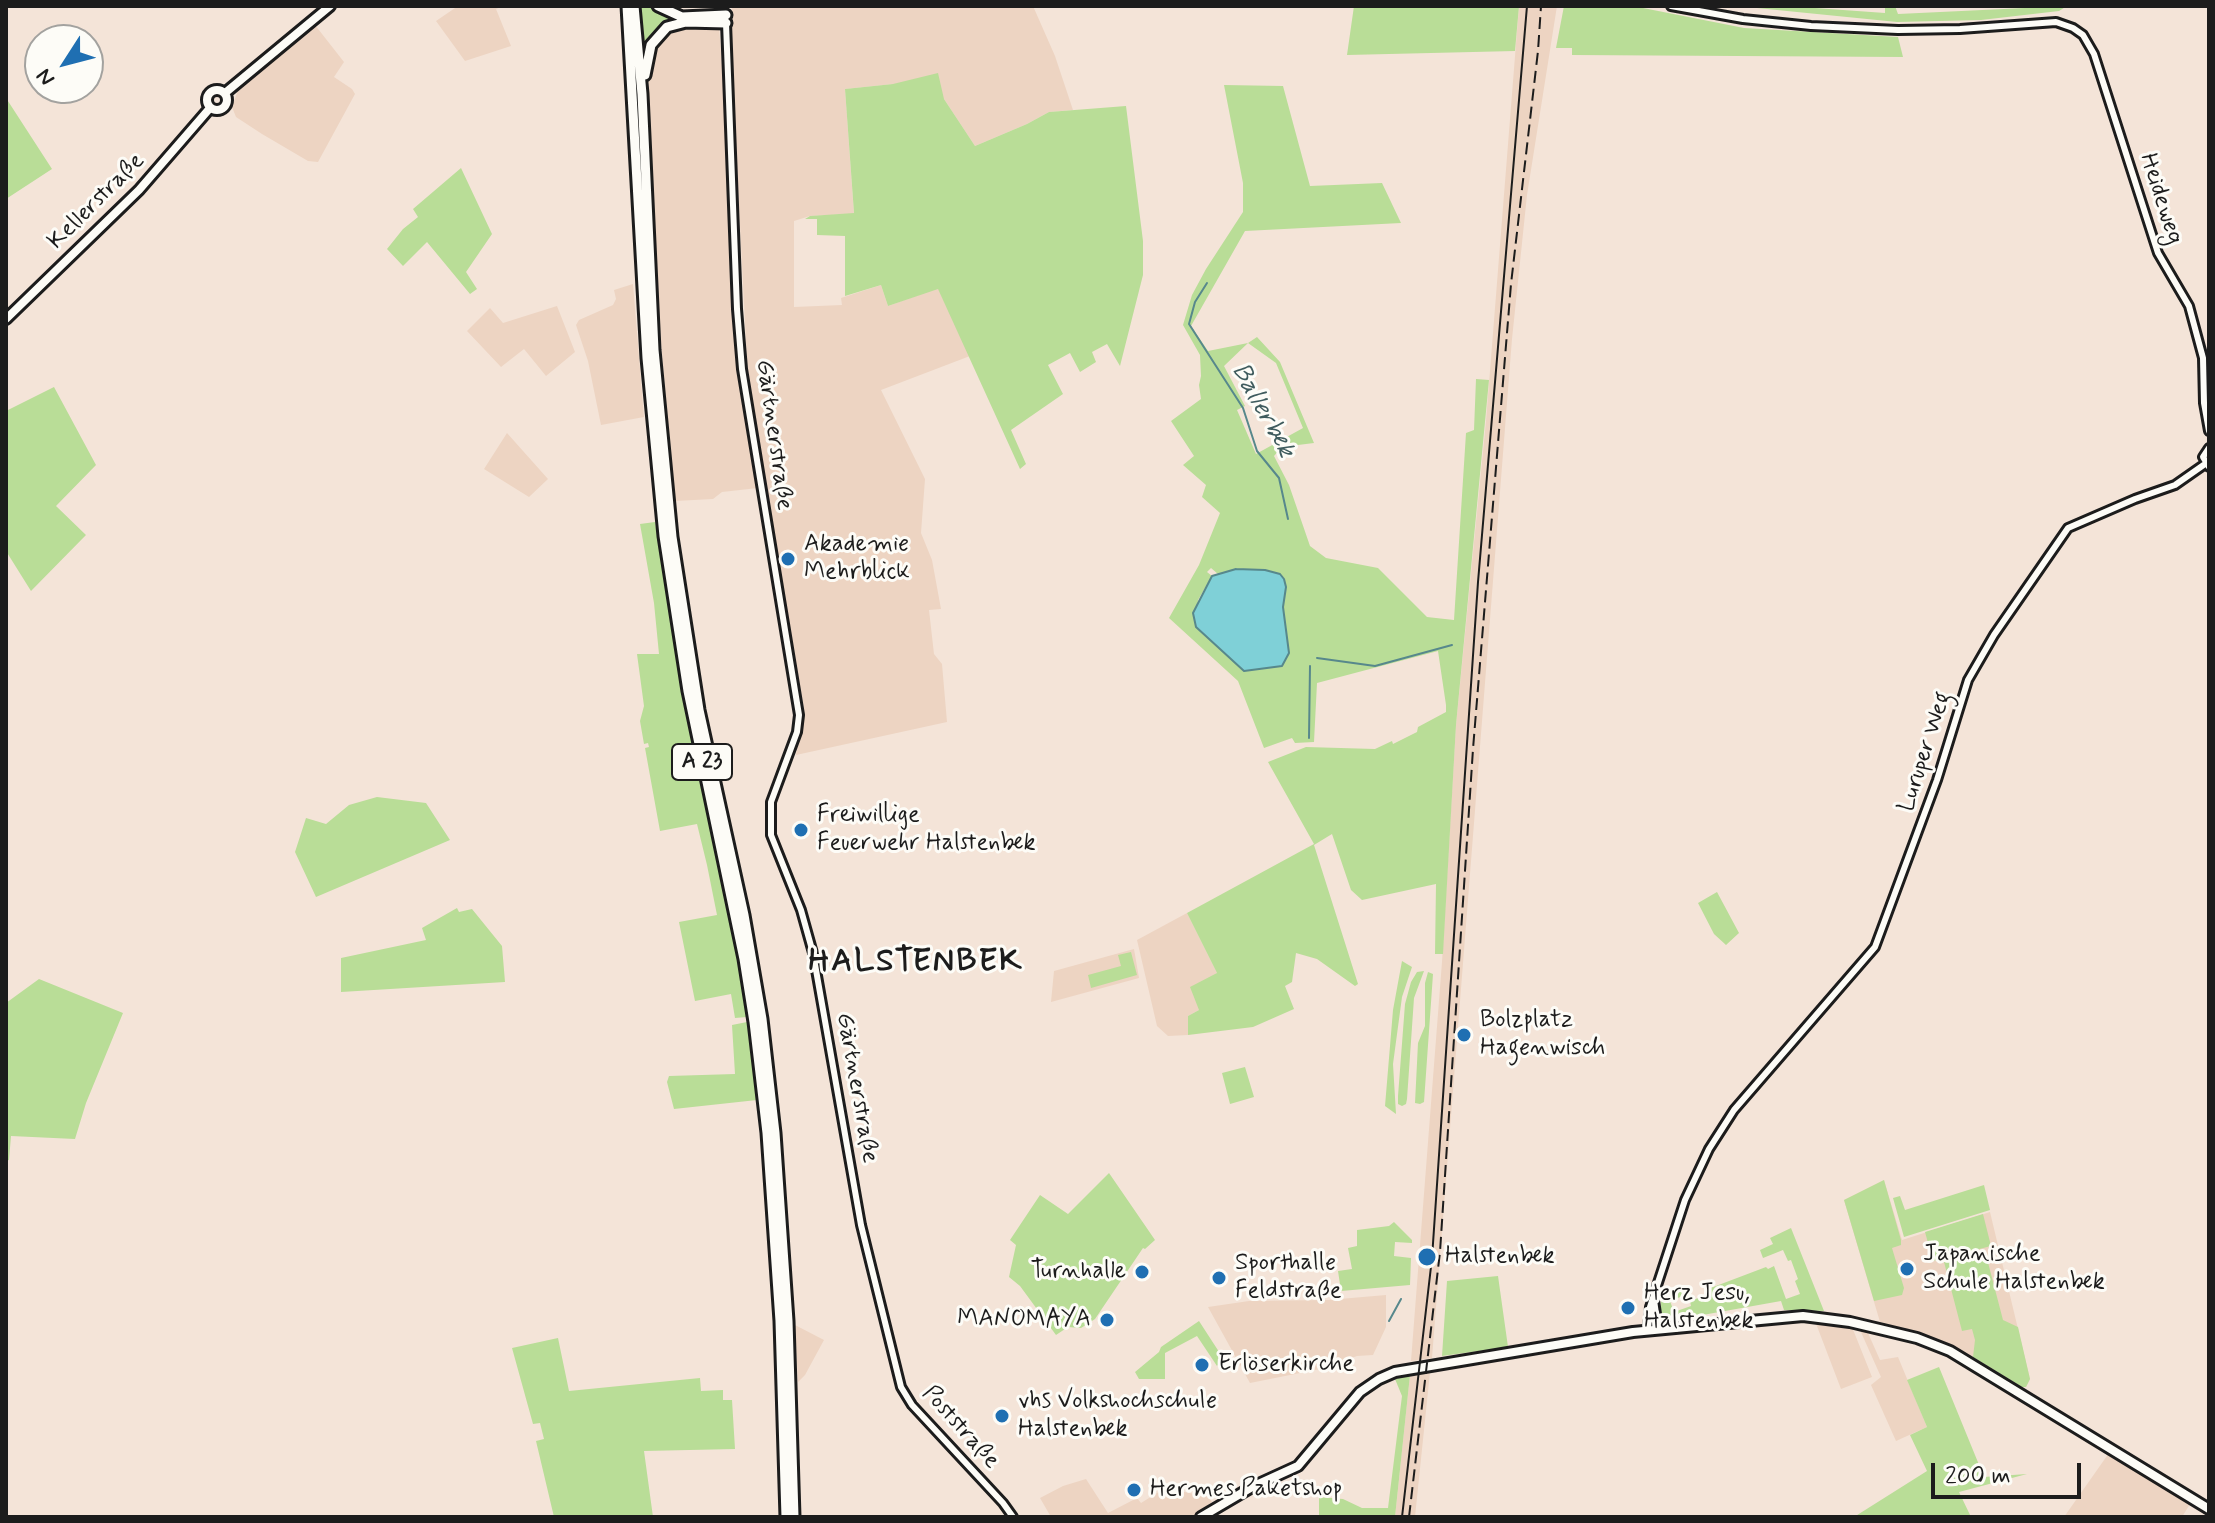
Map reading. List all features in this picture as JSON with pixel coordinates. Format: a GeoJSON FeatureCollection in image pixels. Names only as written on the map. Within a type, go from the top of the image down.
{"type":"FeatureCollection","features":[{"type":"Feature","properties":{"kind":"highway","name":"A 23"},"geometry":{"type":"LineString","coordinates":[[627,6],[647,358],[664,536],[693,721],[736,915],[764,1106],[775,1226],[786,1517]]}},
{"type":"Feature","properties":{"kind":"highway","name":"A 23"},"geometry":{"type":"LineString","coordinates":[[634,6],[642,94],[653,336],[672,537],[699,710],[749,945],[771,1093],[783,1226],[794,1517]]}},
{"type":"Feature","properties":{"kind":"highway"},"geometry":{"type":"LineString","coordinates":[[658,6],[676,15],[725,15]]}},
{"type":"Feature","properties":{"kind":"highway"},"geometry":{"type":"LineString","coordinates":[[698,17],[708,14],[717,6]]}},
{"type":"Feature","properties":{"kind":"highway"},"geometry":{"type":"LineString","coordinates":[[642,94],[649,50],[663,30],[679,23],[725,15]]}},
{"type":"Feature","properties":{"kind":"main road","name":"Kellerstraße"},"geometry":{"type":"LineString","coordinates":[[225,93],[330,6]]}},
{"type":"Feature","properties":{"kind":"main road","name":"Kellerstraße"},"geometry":{"type":"LineString","coordinates":[[218,90],[225,93],[227,104],[224,109],[217,111],[210,108],[207,101],[211,92],[218,90]]}},
{"type":"Feature","properties":{"kind":"main road","name":"Kellerstraße"},"geometry":{"type":"LineString","coordinates":[[6,319],[139,190],[210,108]]}},
{"type":"Feature","properties":{"kind":"main road"},"geometry":{"type":"LineString","coordinates":[[1201,1517],[1252,1487],[1294,1469],[1312,1453],[1360,1392],[1385,1376],[1411,1368],[1648,1329],[1786,1316],[1845,1320],[1927,1341],[1961,1357],[2209,1509]]}},
{"type":"Feature","properties":{"kind":"street","name":"Heideweg"},"geometry":{"type":"LineString","coordinates":[[1671,6],[1743,19],[1811,26],[1914,30],[2056,22],[2083,35],[2094,54],[2158,253],[2189,306],[2203,358],[2204,403],[2209,431]]}},
{"type":"Feature","properties":{"kind":"street","name":"Gärtnerstraße"},"geometry":{"type":"LineString","coordinates":[[725,15],[742,369],[799,715],[797,732],[771,802],[771,835],[801,910],[813,953],[858,1214],[897,1374]]}},
{"type":"Feature","properties":{"kind":"street"},"geometry":{"type":"LineString","coordinates":[[2207,465],[2203,454],[2209,448]]}},
{"type":"Feature","properties":{"kind":"street","name":"Luruper Weg"},"geometry":{"type":"LineString","coordinates":[[1648,1329],[1654,1297],[1701,1163],[1734,1110],[1875,947],[1933,791],[1968,680],[1994,635],[2068,528],[2179,483],[2207,465]]}},
{"type":"Feature","properties":{"kind":"street"},"geometry":{"type":"LineString","coordinates":[[1654,1297],[1658,1328]]}},
{"type":"Feature","properties":{"kind":"street","name":"Poststraße"},"geometry":{"type":"LineString","coordinates":[[897,1374],[912,1405],[1013,1517]]}},
{"type":"Feature","properties":{"kind":"shaded area"},"geometry":{"type":"Polygon","coordinates":[[[458,6],[503,6],[496,9],[511,46],[465,61],[436,21],[458,6]]]}},
{"type":"Feature","properties":{"kind":"shaded area"},"geometry":{"type":"Polygon","coordinates":[[[732,6],[1033,6],[1055,56],[1073,110],[1049,112],[975,146],[944,99],[893,84],[845,89],[854,214],[810,216],[794,221],[794,307],[842,305],[841,298],[881,285],[888,306],[938,288],[970,356],[881,390],[925,479],[921,533],[932,560],[941,609],[929,610],[934,654],[942,664],[947,722],[796,755],[804,707],[765,512],[747,362],[732,69],[732,6]]]}},
{"type":"Feature","properties":{"kind":"shaded area"},"geometry":{"type":"Polygon","coordinates":[[[1519,6],[1557,6],[1527,195],[1512,339],[1432,1358],[1411,1361],[1442,962],[1456,725],[1486,421],[1519,6]]]}},
{"type":"Feature","properties":{"kind":"shaded area"},"geometry":{"type":"Polygon","coordinates":[[[315,25],[344,62],[334,77],[355,94],[318,162],[308,161],[262,134],[236,117],[232,107],[238,90],[265,64],[315,25]]]}},
{"type":"Feature","properties":{"kind":"shaded area"},"geometry":{"type":"Polygon","coordinates":[[[687,25],[719,27],[731,181],[734,321],[758,488],[722,492],[713,499],[675,501],[660,330],[648,80],[654,46],[665,33],[687,25]]]}},
{"type":"Feature","properties":{"kind":"shaded area"},"geometry":{"type":"Polygon","coordinates":[[[633,284],[644,417],[601,425],[588,361],[576,325],[579,320],[613,305],[616,299],[614,290],[633,284]]]}},
{"type":"Feature","properties":{"kind":"shaded area"},"geometry":{"type":"Polygon","coordinates":[[[557,306],[575,352],[546,376],[524,349],[501,367],[467,331],[490,308],[503,323],[557,306]]]}},
{"type":"Feature","properties":{"kind":"shaded area"},"geometry":{"type":"Polygon","coordinates":[[[507,433],[548,479],[529,497],[484,469],[507,433]]]}},
{"type":"Feature","properties":{"kind":"shaded area"},"geometry":{"type":"Polygon","coordinates":[[[1187,913],[1217,973],[1199,1010],[1188,1016],[1188,1035],[1168,1036],[1157,1026],[1137,940],[1187,913]]]}},
{"type":"Feature","properties":{"kind":"shaded area"},"geometry":{"type":"Polygon","coordinates":[[[1134,949],[1139,978],[1051,1002],[1054,971],[1134,949]]]}},
{"type":"Feature","properties":{"kind":"shaded area"},"geometry":{"type":"Polygon","coordinates":[[[1884,1180],[1902,1240],[1990,1212],[2030,1379],[2026,1387],[1973,1357],[1928,1337],[1880,1322],[1844,1200],[1884,1180]]]}},
{"type":"Feature","properties":{"kind":"shaded area"},"geometry":{"type":"Polygon","coordinates":[[[1386,1295],[1386,1327],[1373,1355],[1357,1356],[1320,1369],[1250,1383],[1208,1307],[1249,1301],[1328,1300],[1386,1295]]]}},
{"type":"Feature","properties":{"kind":"shaded area"},"geometry":{"type":"Polygon","coordinates":[[[1815,1321],[1852,1327],[1872,1377],[1841,1389],[1815,1321]]]}},
{"type":"Feature","properties":{"kind":"shaded area"},"geometry":{"type":"Polygon","coordinates":[[[795,1325],[824,1340],[798,1382],[795,1325]]]}},
{"type":"Feature","properties":{"kind":"shaded area"},"geometry":{"type":"Polygon","coordinates":[[[1860,1330],[1868,1333],[1880,1360],[1898,1357],[1927,1427],[1896,1441],[1871,1385],[1881,1377],[1860,1330]]]}},
{"type":"Feature","properties":{"kind":"shaded area"},"geometry":{"type":"Polygon","coordinates":[[[1430,1372],[1415,1517],[1395,1517],[1410,1375],[1430,1372]]]}},
{"type":"Feature","properties":{"kind":"shaded area"},"geometry":{"type":"Polygon","coordinates":[[[2109,1453],[2190,1504],[2182,1517],[2064,1517],[2109,1453]]]}},
{"type":"Feature","properties":{"kind":"shaded area"},"geometry":{"type":"Polygon","coordinates":[[[1086,1479],[1108,1513],[1137,1498],[1141,1503],[1165,1488],[1209,1497],[1212,1502],[1192,1517],[1051,1517],[1040,1498],[1086,1479]]]}},
{"type":"Feature","properties":{"kind":"green space"},"geometry":{"type":"Polygon","coordinates":[[[640,6],[654,6],[687,19],[673,23],[645,53],[640,6]]]}},
{"type":"Feature","properties":{"kind":"green space"},"geometry":{"type":"Polygon","coordinates":[[[1354,6],[1519,6],[1515,51],[1347,55],[1354,6]]]}},
{"type":"Feature","properties":{"kind":"green space"},"geometry":{"type":"Polygon","coordinates":[[[1564,6],[1633,6],[1744,28],[1898,37],[1903,57],[1572,55],[1572,48],[1556,48],[1564,6]]]}},
{"type":"Feature","properties":{"kind":"green space"},"geometry":{"type":"Polygon","coordinates":[[[1737,6],[1885,13],[1885,6],[1895,6],[1898,14],[2067,6],[2059,11],[1981,20],[1897,22],[1737,6]]]}},
{"type":"Feature","properties":{"kind":"green space"},"geometry":{"type":"Polygon","coordinates":[[[938,73],[944,99],[975,146],[1049,112],[1126,106],[1143,241],[1143,275],[1120,366],[1107,344],[1092,352],[1096,362],[1080,372],[1070,353],[1048,365],[1063,394],[1011,430],[1026,464],[1020,469],[938,289],[888,306],[881,285],[845,296],[845,236],[817,235],[817,219],[805,219],[854,213],[845,89],[893,84],[938,73]]]}},
{"type":"Feature","properties":{"kind":"green space"},"geometry":{"type":"Polygon","coordinates":[[[1224,85],[1283,86],[1310,186],[1382,183],[1401,223],[1245,231],[1191,326],[1208,351],[1248,343],[1257,337],[1280,362],[1314,443],[1282,447],[1274,456],[1289,485],[1310,546],[1326,558],[1378,568],[1427,617],[1454,620],[1466,433],[1474,430],[1476,379],[1489,380],[1456,725],[1443,954],[1435,954],[1436,884],[1362,900],[1351,890],[1332,834],[1314,845],[1358,984],[1355,986],[1317,959],[1296,953],[1292,982],[1285,986],[1294,1009],[1253,1027],[1188,1035],[1188,1016],[1199,1010],[1190,987],[1217,973],[1187,913],[1314,844],[1268,762],[1306,747],[1375,749],[1392,741],[1393,744],[1446,712],[1438,651],[1317,683],[1314,742],[1295,743],[1292,738],[1264,748],[1238,681],[1169,618],[1199,565],[1220,513],[1202,497],[1206,485],[1183,465],[1194,456],[1171,421],[1201,399],[1200,355],[1183,325],[1192,295],[1243,212],[1243,183],[1224,85]],[[1248,343],[1224,366],[1245,406],[1237,410],[1256,454],[1303,428],[1276,363],[1248,343]],[[1211,568],[1207,572],[1212,576],[1198,600],[1196,627],[1244,671],[1289,653],[1283,607],[1284,578],[1265,570],[1235,569],[1218,574],[1211,568]]]}},
{"type":"Feature","properties":{"kind":"green space"},"geometry":{"type":"Polygon","coordinates":[[[6,98],[52,169],[6,199],[6,98]]]}},
{"type":"Feature","properties":{"kind":"green space"},"geometry":{"type":"Polygon","coordinates":[[[461,168],[492,234],[466,272],[477,289],[470,294],[427,242],[403,266],[387,249],[403,229],[418,217],[413,209],[461,168]]]}},
{"type":"Feature","properties":{"kind":"green space"},"geometry":{"type":"Polygon","coordinates":[[[54,387],[96,465],[56,506],[86,535],[31,591],[6,551],[6,411],[54,387]]]}},
{"type":"Feature","properties":{"kind":"green space"},"geometry":{"type":"Polygon","coordinates":[[[655,522],[680,682],[728,903],[747,1017],[735,1018],[731,994],[695,1001],[679,922],[717,915],[707,865],[697,824],[660,831],[645,748],[649,747],[648,743],[644,744],[640,721],[644,706],[637,654],[659,654],[654,603],[640,524],[655,522]]]}},
{"type":"Feature","properties":{"kind":"green space"},"geometry":{"type":"Polygon","coordinates":[[[377,797],[426,803],[450,840],[316,897],[295,852],[306,818],[326,824],[349,805],[377,797]]]}},
{"type":"Feature","properties":{"kind":"green space"},"geometry":{"type":"Polygon","coordinates":[[[1717,892],[1739,933],[1726,945],[1714,934],[1698,903],[1717,892]]]}},
{"type":"Feature","properties":{"kind":"green space"},"geometry":{"type":"Polygon","coordinates":[[[457,908],[459,912],[472,909],[502,946],[505,982],[341,992],[341,958],[426,940],[422,928],[457,908]]]}},
{"type":"Feature","properties":{"kind":"green space"},"geometry":{"type":"Polygon","coordinates":[[[1131,952],[1137,975],[1091,988],[1088,975],[1121,966],[1118,955],[1131,952]]]}},
{"type":"Feature","properties":{"kind":"green space"},"geometry":{"type":"Polygon","coordinates":[[[1402,961],[1412,967],[1402,997],[1393,1064],[1396,1114],[1385,1106],[1393,1010],[1402,961]]]}},
{"type":"Feature","properties":{"kind":"green space"},"geometry":{"type":"Polygon","coordinates":[[[1424,971],[1414,998],[1407,1099],[1402,1106],[1398,1104],[1398,1096],[1405,1004],[1411,982],[1417,972],[1424,971]]]}},
{"type":"Feature","properties":{"kind":"green space"},"geometry":{"type":"Polygon","coordinates":[[[1428,972],[1433,974],[1424,1102],[1420,1104],[1415,1103],[1418,1043],[1425,1026],[1428,972]]]}},
{"type":"Feature","properties":{"kind":"green space"},"geometry":{"type":"Polygon","coordinates":[[[39,979],[123,1013],[86,1103],[75,1139],[11,1136],[9,1160],[6,1161],[6,1003],[39,979]]]}},
{"type":"Feature","properties":{"kind":"green space"},"geometry":{"type":"Polygon","coordinates":[[[747,1022],[757,1100],[674,1109],[667,1082],[669,1076],[735,1074],[732,1025],[747,1022]]]}},
{"type":"Feature","properties":{"kind":"green space"},"geometry":{"type":"Polygon","coordinates":[[[1245,1067],[1254,1097],[1230,1104],[1222,1073],[1245,1067]]]}},
{"type":"Feature","properties":{"kind":"green space"},"geometry":{"type":"Polygon","coordinates":[[[1109,1173],[1155,1240],[1143,1248],[1095,1319],[1081,1328],[1068,1327],[1056,1335],[1020,1286],[1009,1277],[1016,1245],[1010,1240],[1040,1195],[1068,1214],[1109,1173]]]}},
{"type":"Feature","properties":{"kind":"green space"},"geometry":{"type":"Polygon","coordinates":[[[1884,1180],[1901,1240],[1901,1245],[1892,1248],[1904,1288],[1902,1295],[1874,1301],[1844,1200],[1884,1180]]]}},
{"type":"Feature","properties":{"kind":"green space"},"geometry":{"type":"Polygon","coordinates":[[[1984,1185],[1990,1210],[1904,1237],[1893,1198],[1900,1196],[1905,1210],[1984,1185]]]}},
{"type":"Feature","properties":{"kind":"green space"},"geometry":{"type":"Polygon","coordinates":[[[1983,1214],[1991,1246],[1933,1261],[1925,1232],[1983,1214]]]}},
{"type":"Feature","properties":{"kind":"green space"},"geometry":{"type":"Polygon","coordinates":[[[1394,1222],[1412,1240],[1412,1243],[1395,1242],[1394,1256],[1411,1258],[1410,1285],[1341,1291],[1338,1271],[1352,1269],[1348,1248],[1357,1246],[1357,1230],[1389,1226],[1394,1222]]]}},
{"type":"Feature","properties":{"kind":"green space"},"geometry":{"type":"Polygon","coordinates":[[[1791,1228],[1824,1311],[1784,1310],[1781,1301],[1669,1321],[1664,1318],[1661,1297],[1680,1288],[1683,1296],[1670,1301],[1674,1312],[1691,1306],[1690,1301],[1709,1294],[1708,1289],[1766,1267],[1774,1266],[1786,1299],[1800,1294],[1791,1260],[1788,1261],[1783,1250],[1763,1258],[1760,1250],[1773,1244],[1770,1238],[1791,1228]]]}},
{"type":"Feature","properties":{"kind":"green space"},"geometry":{"type":"Polygon","coordinates":[[[1985,1251],[2003,1320],[2018,1327],[2030,1379],[2026,1387],[1973,1357],[1975,1340],[1972,1329],[1962,1331],[1944,1262],[1985,1251]]]}},
{"type":"Feature","properties":{"kind":"green space"},"geometry":{"type":"Polygon","coordinates":[[[1498,1276],[1508,1347],[1442,1356],[1447,1281],[1498,1276]]]}},
{"type":"Feature","properties":{"kind":"green space"},"geometry":{"type":"Polygon","coordinates":[[[1199,1321],[1223,1358],[1217,1366],[1197,1336],[1165,1353],[1165,1379],[1139,1379],[1135,1372],[1161,1347],[1199,1321]]]}},
{"type":"Feature","properties":{"kind":"green space"},"geometry":{"type":"Polygon","coordinates":[[[558,1338],[569,1391],[700,1378],[701,1391],[723,1390],[723,1400],[732,1400],[735,1449],[644,1451],[653,1517],[554,1517],[536,1441],[544,1439],[540,1423],[533,1424],[512,1348],[558,1338]]]}},
{"type":"Feature","properties":{"kind":"green space"},"geometry":{"type":"Polygon","coordinates":[[[1939,1367],[1984,1477],[2027,1474],[1959,1492],[1971,1517],[1854,1517],[1927,1471],[1910,1435],[1927,1427],[1907,1380],[1939,1367]]]}},
{"type":"Feature","properties":{"kind":"green space"},"geometry":{"type":"Polygon","coordinates":[[[1410,1375],[1395,1517],[1319,1517],[1319,1497],[1343,1499],[1362,1508],[1388,1508],[1402,1396],[1395,1379],[1410,1375]]]}},
{"type":"Feature","properties":{"kind":"water"},"geometry":{"type":"Polygon","coordinates":[[[1236,569],[1265,570],[1280,574],[1284,579],[1283,607],[1289,653],[1282,666],[1244,671],[1196,627],[1193,613],[1212,576],[1236,569]]]}},
{"type":"Feature","properties":{"kind":"waterway","name":"Ballerbek"},"geometry":{"type":"LineString","coordinates":[[1207,283],[1195,302],[1189,324],[1243,408],[1257,451],[1279,478],[1288,519]]}},
{"type":"Feature","properties":{"kind":"waterway"},"geometry":{"type":"LineString","coordinates":[[1317,658],[1375,666],[1452,645]]}},
{"type":"Feature","properties":{"kind":"waterway"},"geometry":{"type":"LineString","coordinates":[[1309,738],[1310,666]]}},
{"type":"Feature","properties":{"kind":"waterway","name":"Ballerbek"},"geometry":{"type":"LineString","coordinates":[[1389,1321],[1401,1299]]}},
{"type":"Feature","properties":{"kind":"tram line"},"geometry":{"type":"LineString","coordinates":[[1402,1517],[1432,1258],[1478,582],[1527,6]]}},
{"type":"Feature","properties":{"kind":"railway"},"geometry":{"type":"LineString","coordinates":[[1409,1517],[1440,1252],[1473,749],[1511,284],[1541,6]]}},
{"type":"Feature","properties":{"kind":"place","name":"Akademie Mehrblick"},"geometry":{"type":"Point","coordinates":[788,559]}},
{"type":"Feature","properties":{"kind":"place","name":"Freiwillige Feuerwehr Halstenbek"},"geometry":{"type":"Point","coordinates":[801,830]}},
{"type":"Feature","properties":{"kind":"place","name":"Bolzplatz Hagenwisch"},"geometry":{"type":"Point","coordinates":[1464,1035]}},
{"type":"Feature","properties":{"kind":"place","name":"Halstenbek"},"geometry":{"type":"Point","coordinates":[1427,1257]}},
{"type":"Feature","properties":{"kind":"place","name":"Japanische Schule Halstenbek"},"geometry":{"type":"Point","coordinates":[1907,1269]}},
{"type":"Feature","properties":{"kind":"place","name":"Turnhalle"},"geometry":{"type":"Point","coordinates":[1142,1272]}},
{"type":"Feature","properties":{"kind":"place","name":"Sporthalle Feldstraße"},"geometry":{"type":"Point","coordinates":[1219,1278]}},
{"type":"Feature","properties":{"kind":"place","name":"Herz Jesu, Halstenbek"},"geometry":{"type":"Point","coordinates":[1628,1308]}},
{"type":"Feature","properties":{"kind":"place","name":"MANOMAYA"},"geometry":{"type":"Point","coordinates":[1107,1320]}},
{"type":"Feature","properties":{"kind":"place","name":"Erlöserkirche"},"geometry":{"type":"Point","coordinates":[1202,1365]}},
{"type":"Feature","properties":{"kind":"place","name":"vhs Volkshochschule Halstenbek"},"geometry":{"type":"Point","coordinates":[1002,1416]}},
{"type":"Feature","properties":{"kind":"place","name":"Hermes Paketshop"},"geometry":{"type":"Point","coordinates":[1134,1490]}},
{"type":"Feature","properties":{"kind":"district","name":"HALSTENBEK"},"geometry":{"type":"Point","coordinates":[916,963]}}]}
